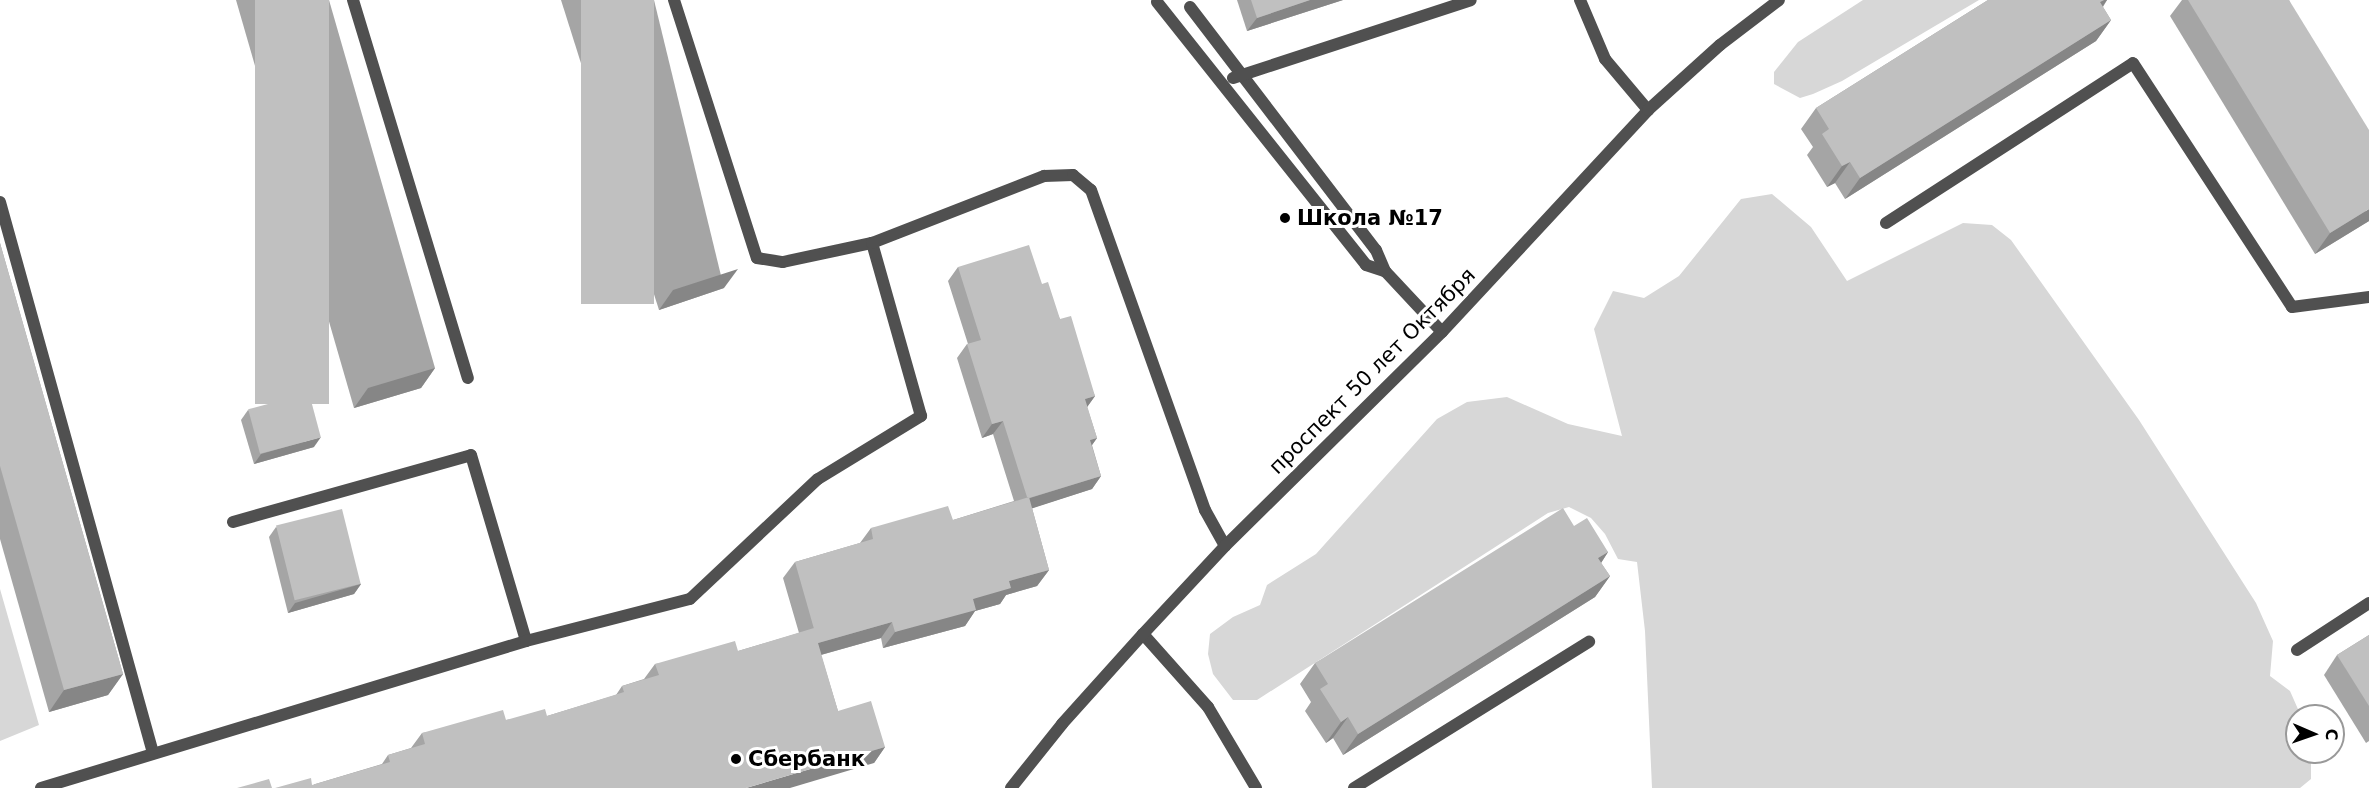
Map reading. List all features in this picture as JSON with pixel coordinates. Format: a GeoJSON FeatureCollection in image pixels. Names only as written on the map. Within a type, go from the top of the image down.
{"type":"FeatureCollection","features":[{"type":"Feature","properties":{"kind":"street"},"geometry":{"type":"LineString","coordinates":[[353,0],[468,378]]}},
{"type":"Feature","properties":{"kind":"street"},"geometry":{"type":"LineString","coordinates":[[674,0],[757,258],[783,262],[872,243],[1044,176],[1072,175],[1091,190],[1205,510],[1225,546]]}},
{"type":"Feature","properties":{"kind":"street"},"geometry":{"type":"LineString","coordinates":[[1219,80],[1240,77],[1471,0]]}},
{"type":"Feature","properties":{"kind":"street"},"geometry":{"type":"LineString","coordinates":[[1580,0],[1605,59],[1648,110]]}},
{"type":"Feature","properties":{"kind":"street","name":"проспект 50 лет Октября"},"geometry":{"type":"LineString","coordinates":[[1012,788],[1062,723],[1225,546],[1442,332],[1648,110],[1720,45],[1779,0]]}},
{"type":"Feature","properties":{"kind":"street"},"geometry":{"type":"LineString","coordinates":[[1157,2],[1366,265],[1385,271]]}},
{"type":"Feature","properties":{"kind":"street"},"geometry":{"type":"LineString","coordinates":[[1190,7],[1240,77],[1376,250],[1385,271],[1442,332]]}},
{"type":"Feature","properties":{"kind":"street"},"geometry":{"type":"LineString","coordinates":[[1886,223],[2133,63],[2292,307],[2369,297]]}},
{"type":"Feature","properties":{"kind":"street"},"geometry":{"type":"LineString","coordinates":[[0,202],[153,753]]}},
{"type":"Feature","properties":{"kind":"street"},"geometry":{"type":"LineString","coordinates":[[41,788],[526,641],[690,599],[818,479],[921,416],[872,243]]}},
{"type":"Feature","properties":{"kind":"street"},"geometry":{"type":"LineString","coordinates":[[233,522],[471,455],[526,641]]}},
{"type":"Feature","properties":{"kind":"street"},"geometry":{"type":"LineString","coordinates":[[2297,650],[2369,603]]}},
{"type":"Feature","properties":{"kind":"street"},"geometry":{"type":"LineString","coordinates":[[1143,634],[1208,707],[1256,788]]}},
{"type":"Feature","properties":{"kind":"street"},"geometry":{"type":"LineString","coordinates":[[1354,788],[1589,642]]}},
{"type":"Feature","properties":{"kind":"shaded area"},"geometry":{"type":"Polygon","coordinates":[[[1863,0],[1979,0],[1842,81],[1813,94],[1800,98],[1774,84],[1774,72],[1798,42],[1863,0]]]}},
{"type":"Feature","properties":{"kind":"shaded area"},"geometry":{"type":"Polygon","coordinates":[[[1772,194],[1811,227],[1847,281],[1963,223],[1992,225],[2011,240],[2139,420],[2256,603],[2273,641],[2270,676],[2290,691],[2296,704],[2285,704],[2285,764],[2311,764],[2311,779],[2300,788],[1652,788],[1645,631],[1637,562],[1618,559],[1605,534],[1591,518],[1569,507],[1548,513],[1257,700],[1233,700],[1213,674],[1208,654],[1210,634],[1233,617],[1260,605],[1267,585],[1316,554],[1437,419],[1467,402],[1507,397],[1568,424],[1622,436],[1594,329],[1613,291],[1644,298],[1679,276],[1741,199],[1772,194]]]}},
{"type":"Feature","properties":{"kind":"shaded area"},"geometry":{"type":"Polygon","coordinates":[[[0,589],[39,725],[0,741],[0,589]]]}},
{"type":"Feature","properties":{"kind":"building"},"geometry":{"type":"Polygon","coordinates":[[[255,0],[329,0],[329,404],[255,404],[255,0]]]}},
{"type":"Feature","properties":{"kind":"building"},"geometry":{"type":"Polygon","coordinates":[[[581,0],[654,0],[654,304],[581,304],[581,0]]]}},
{"type":"Feature","properties":{"kind":"building"},"geometry":{"type":"Polygon","coordinates":[[[1251,0],[1310,0],[1257,18],[1251,0]]]}},
{"type":"Feature","properties":{"kind":"building"},"geometry":{"type":"Polygon","coordinates":[[[1988,0],[2104,0],[2100,2],[2111,20],[1860,178],[1850,162],[1842,166],[1822,134],[1829,129],[1816,108],[1988,0]]]}},
{"type":"Feature","properties":{"kind":"building"},"geometry":{"type":"Polygon","coordinates":[[[2188,0],[2289,0],[2369,130],[2369,209],[2330,233],[2188,0]]]}},
{"type":"Feature","properties":{"kind":"building"},"geometry":{"type":"Polygon","coordinates":[[[0,243],[123,674],[64,690],[0,466],[0,243]]]}},
{"type":"Feature","properties":{"kind":"building"},"geometry":{"type":"Polygon","coordinates":[[[1029,245],[1042,284],[1048,282],[1060,319],[1071,316],[1095,396],[1085,399],[1097,438],[1090,440],[1101,476],[1029,498],[1003,421],[992,424],[967,344],[981,340],[958,267],[1029,245]]]}},
{"type":"Feature","properties":{"kind":"building"},"geometry":{"type":"Polygon","coordinates":[[[309,393],[321,437],[260,454],[248,409],[309,393]]]}},
{"type":"Feature","properties":{"kind":"building"},"geometry":{"type":"Polygon","coordinates":[[[1029,497],[1049,570],[1009,581],[1011,588],[973,599],[976,610],[895,632],[892,622],[818,643],[838,711],[871,701],[885,747],[746,788],[275,788],[311,778],[312,785],[390,762],[388,755],[425,744],[422,733],[503,710],[506,720],[545,709],[547,716],[624,692],[622,686],[659,675],[655,664],[735,641],[738,651],[814,628],[795,562],[873,539],[871,528],[948,506],[953,520],[1029,497]]]}},
{"type":"Feature","properties":{"kind":"building"},"geometry":{"type":"Polygon","coordinates":[[[1563,508],[1574,526],[1587,518],[1608,552],[1598,558],[1610,576],[1358,734],[1348,717],[1341,722],[1320,689],[1328,684],[1315,663],[1563,508]]]}},
{"type":"Feature","properties":{"kind":"building"},"geometry":{"type":"Polygon","coordinates":[[[342,509],[361,584],[295,600],[276,525],[342,509]]]}},
{"type":"Feature","properties":{"kind":"building"},"geometry":{"type":"Polygon","coordinates":[[[2369,635],[2369,706],[2337,655],[2369,635]]]}},
{"type":"Feature","properties":{"kind":"building"},"geometry":{"type":"Polygon","coordinates":[[[269,779],[272,788],[237,788],[269,779]]]}},
{"type":"Feature","properties":{"kind":"place","name":"Школа №17"},"geometry":{"type":"Point","coordinates":[1285,218]}},
{"type":"Feature","properties":{"kind":"place","name":"Сбербанк"},"geometry":{"type":"Point","coordinates":[736,759]}}]}
